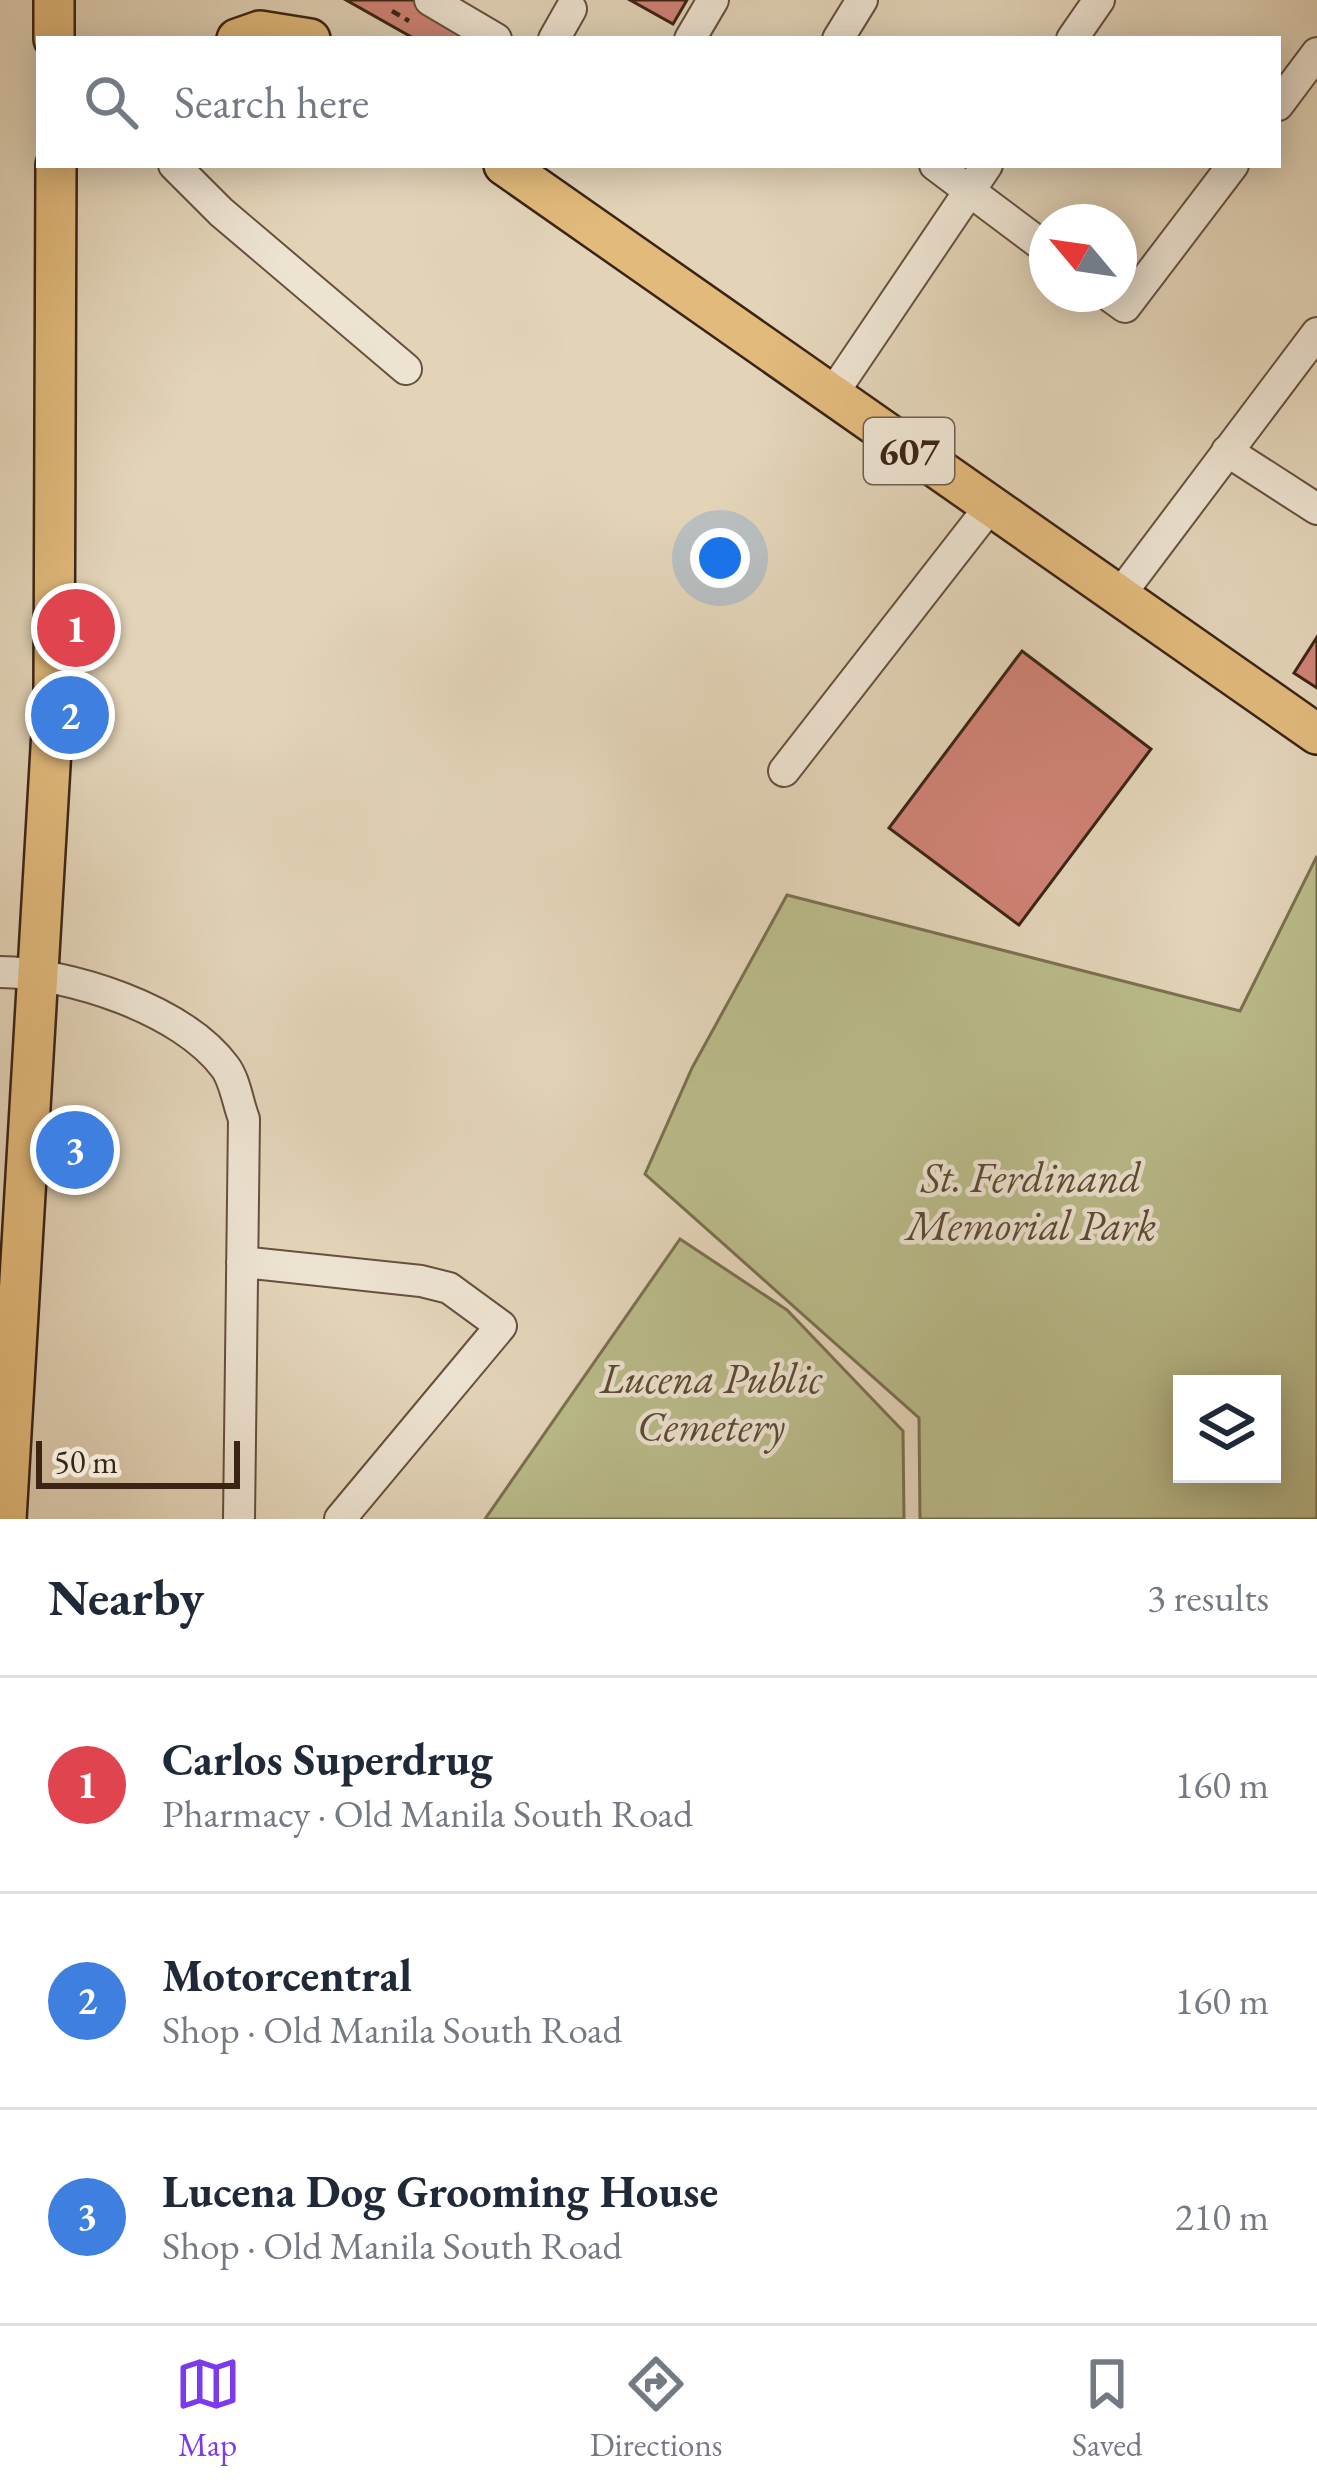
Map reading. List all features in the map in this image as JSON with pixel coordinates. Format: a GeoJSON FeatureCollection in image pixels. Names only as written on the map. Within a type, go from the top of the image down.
{"type":"FeatureCollection","features":[{"type":"Feature","properties":{"kind":"main road"},"geometry":{"type":"LineString","coordinates":[[246,36],[260,31],[291,36]]}},
{"type":"Feature","properties":{"kind":"main road"},"geometry":{"type":"LineString","coordinates":[[6,1519],[18,972],[54,697],[56,168]]}},
{"type":"Feature","properties":{"kind":"main road","name":"607"},"geometry":{"type":"LineString","coordinates":[[508,168],[1317,734]]}},
{"type":"Feature","properties":{"kind":"street"},"geometry":{"type":"LineString","coordinates":[[430,0],[491,36]]}},
{"type":"Feature","properties":{"kind":"street"},"geometry":{"type":"LineString","coordinates":[[692,36],[713,0]]}},
{"type":"Feature","properties":{"kind":"street"},"geometry":{"type":"LineString","coordinates":[[840,36],[862,0]]}},
{"type":"Feature","properties":{"kind":"street"},"geometry":{"type":"LineString","coordinates":[[1074,36],[1099,0]]}},
{"type":"Feature","properties":{"kind":"street"},"geometry":{"type":"LineString","coordinates":[[556,36],[571,9]]}},
{"type":"Feature","properties":{"kind":"street"},"geometry":{"type":"LineString","coordinates":[[1281,101],[1317,53]]}},
{"type":"Feature","properties":{"kind":"street"},"geometry":{"type":"LineString","coordinates":[[177,168],[221,212],[406,369]]}},
{"type":"Feature","properties":{"kind":"street"},"geometry":{"type":"LineString","coordinates":[[945,168],[979,178],[1029,230]]}},
{"type":"Feature","properties":{"kind":"street"},"geometry":{"type":"LineString","coordinates":[[1137,292],[1230,168]]}},
{"type":"Feature","properties":{"kind":"street"},"geometry":{"type":"LineString","coordinates":[[831,396],[979,178]]}},
{"type":"Feature","properties":{"kind":"street"},"geometry":{"type":"LineString","coordinates":[[1119,596],[1317,333]]}},
{"type":"Feature","properties":{"kind":"street"},"geometry":{"type":"LineString","coordinates":[[1227,451],[1317,509]]}},
{"type":"Feature","properties":{"kind":"street"},"geometry":{"type":"LineString","coordinates":[[784,771],[989,508]]}},
{"type":"Feature","properties":{"kind":"street"},"geometry":{"type":"LineString","coordinates":[[18,972],[115,995],[178,1026],[226,1068],[244,1119],[239,1519]]}},
{"type":"Feature","properties":{"kind":"street"},"geometry":{"type":"LineString","coordinates":[[242,1262],[421,1281],[449,1288],[501,1326],[340,1519]]}},
{"type":"Feature","properties":{"kind":"green space","name":"St. Ferdinand Memorial Park"},"geometry":{"type":"Polygon","coordinates":[[[1317,856],[1317,1519],[920,1519],[919,1418],[645,1174],[692,1068],[787,895],[1240,1011],[1317,856]]]}},
{"type":"Feature","properties":{"kind":"green space","name":"Lucena Public Cemetery"},"geometry":{"type":"Polygon","coordinates":[[[680,1239],[787,1310],[903,1431],[904,1519],[485,1519],[680,1239]]]}},
{"type":"Feature","properties":{"kind":"building"},"geometry":{"type":"Polygon","coordinates":[[[346,0],[430,0],[470,36],[410,36],[346,0]]]}},
{"type":"Feature","properties":{"kind":"building"},"geometry":{"type":"Polygon","coordinates":[[[630,0],[687,0],[673,24],[630,0]]]}},
{"type":"Feature","properties":{"kind":"building"},"geometry":{"type":"Polygon","coordinates":[[[1317,637],[1317,688],[1294,673],[1317,637]]]}},
{"type":"Feature","properties":{"kind":"building"},"geometry":{"type":"Polygon","coordinates":[[[1022,651],[1151,749],[1019,925],[889,828],[1022,651]]]}},
{"type":"Feature","properties":{"kind":"building"},"geometry":{"type":"Polygon","coordinates":[[[51,1137],[98,1137],[98,1187],[75,1187],[75,1167],[51,1168],[51,1137]]]}},
{"type":"Feature","properties":{"kind":"place","name":"Carlos Superdrug"},"geometry":{"type":"Point","coordinates":[76,628]}},
{"type":"Feature","properties":{"kind":"place","name":"Motorcentral"},"geometry":{"type":"Point","coordinates":[70,715]}},
{"type":"Feature","properties":{"kind":"place","name":"Lucena Dog Grooming House"},"geometry":{"type":"Point","coordinates":[75,1150]}}]}
